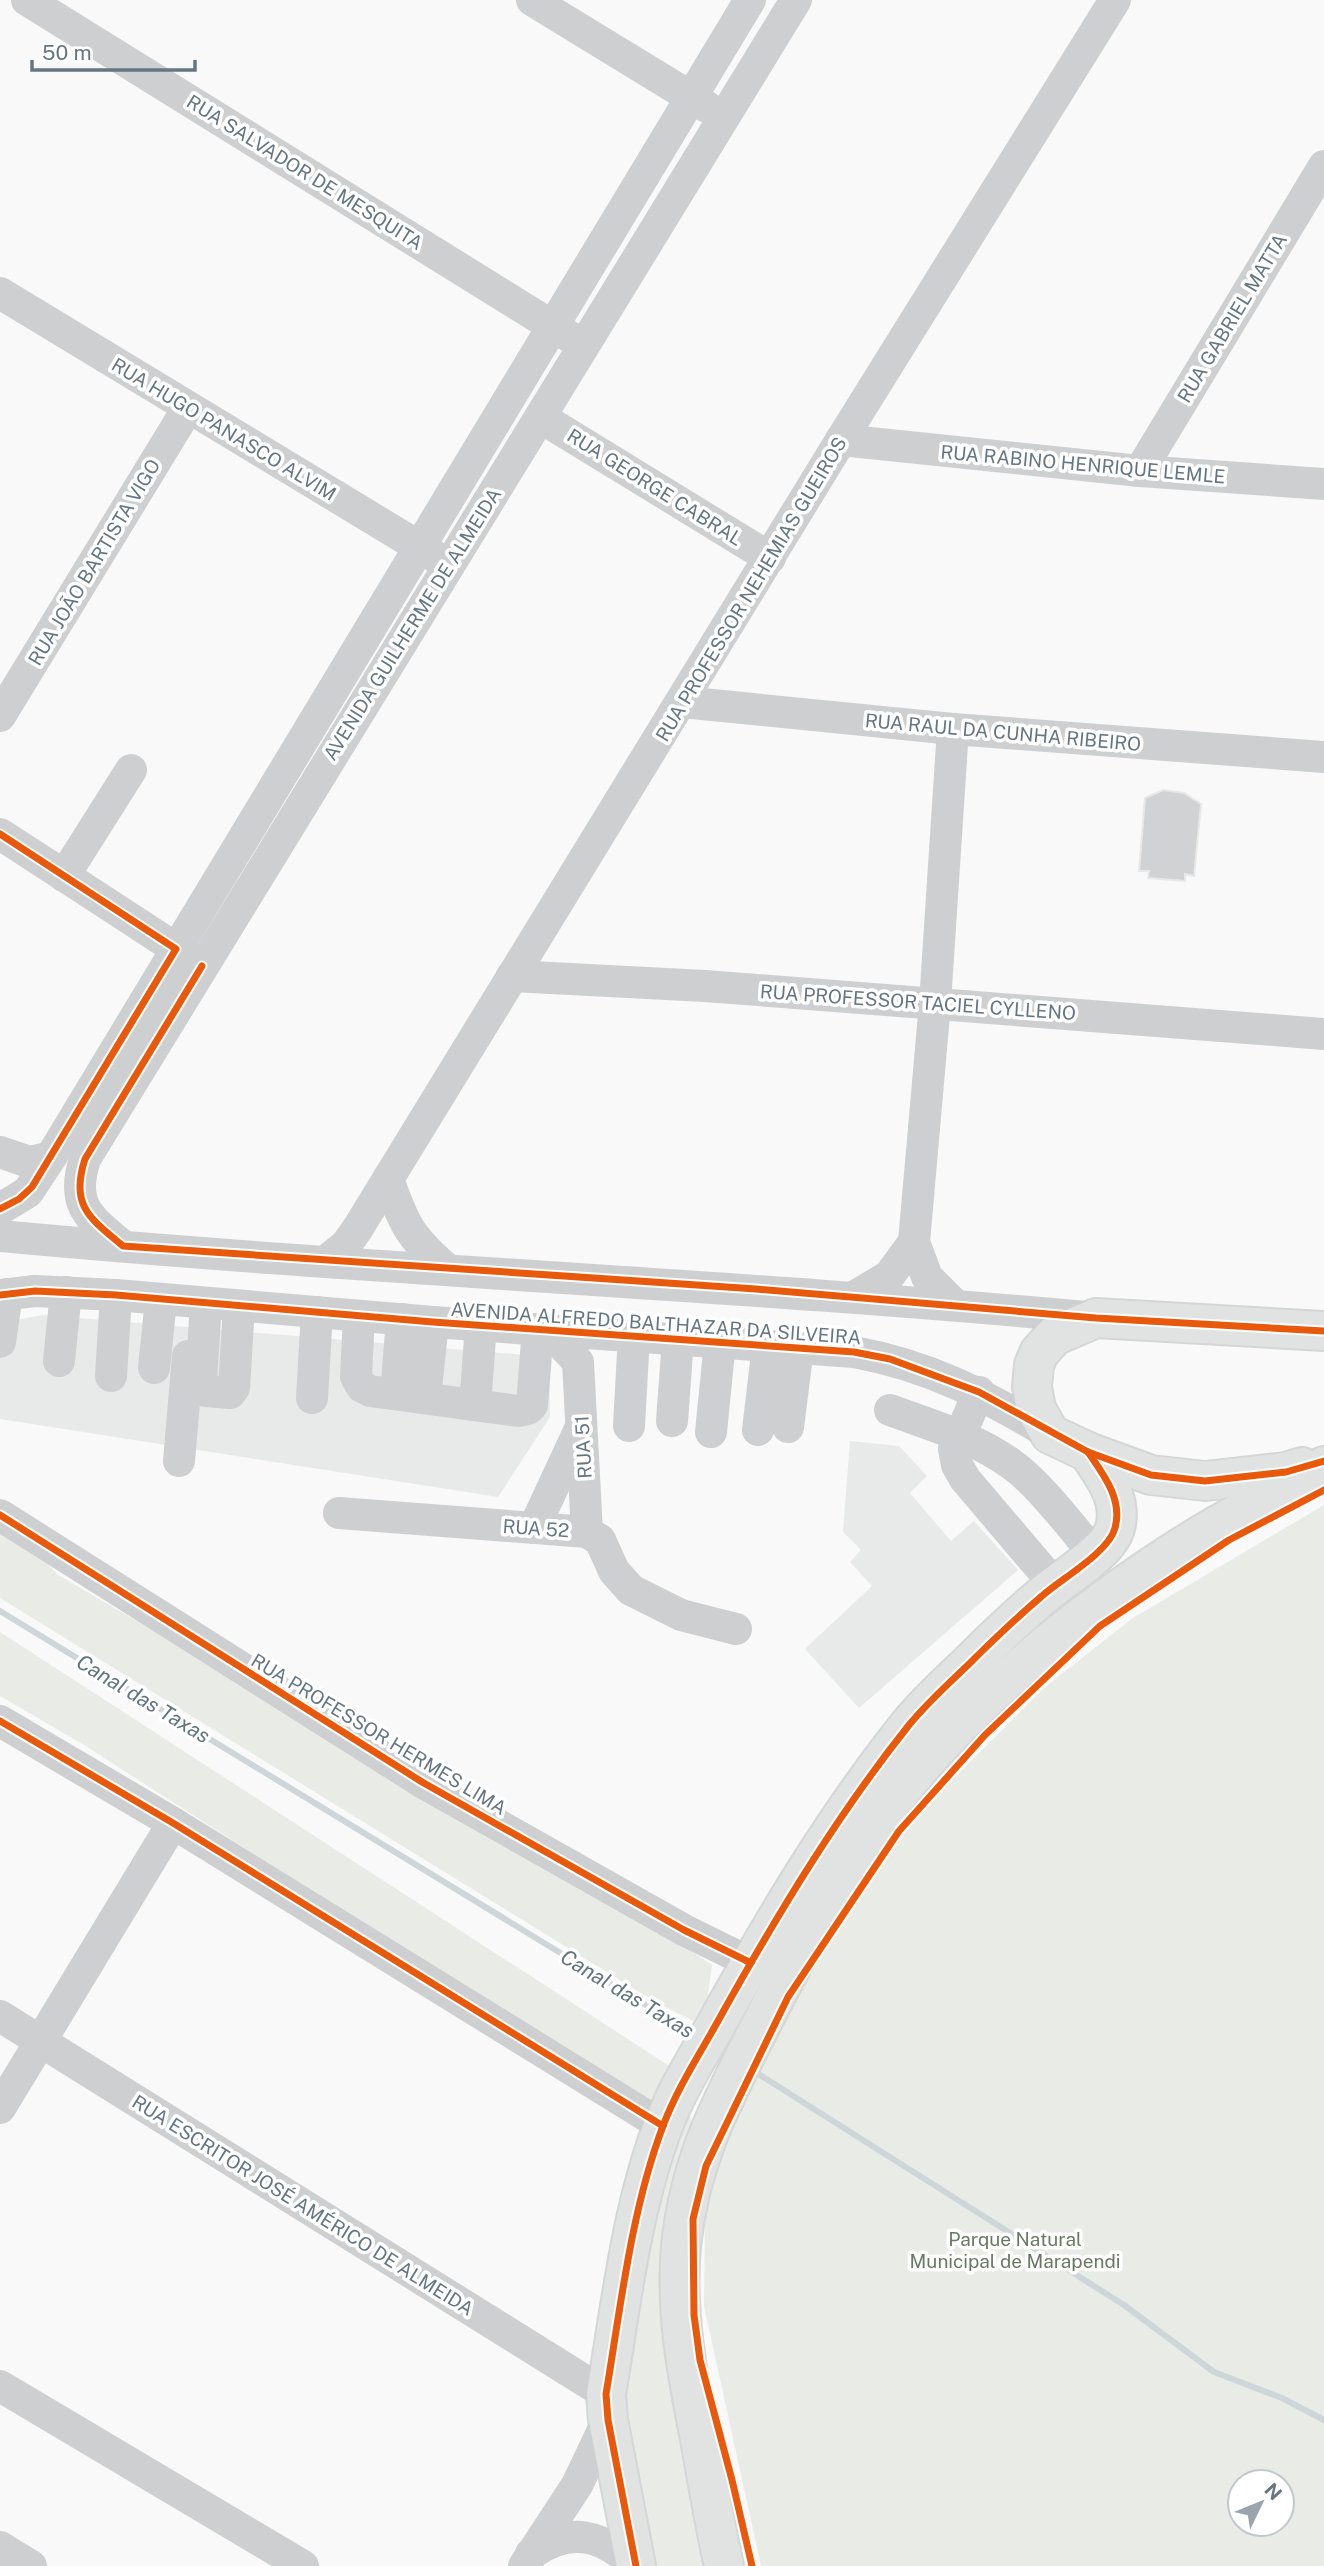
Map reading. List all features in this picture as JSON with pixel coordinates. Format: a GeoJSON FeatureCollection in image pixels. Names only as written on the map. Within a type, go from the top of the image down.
{"type":"FeatureCollection","features":[{"type":"Feature","properties":{"kind":"main road","name":"AVENIDA ALFREDO BALTHAZAR DA SILVEIRA"},"geometry":{"type":"LineString","coordinates":[[1096,1318],[1324,1331]]}},
{"type":"Feature","properties":{"kind":"main road"},"geometry":{"type":"LineString","coordinates":[[1051,1434],[1036,1409],[1032,1387],[1034,1365],[1039,1353],[1054,1336],[1096,1318]]}},
{"type":"Feature","properties":{"kind":"main road","name":"AVENIDA ALFREDO BALTHAZAR DA SILVEIRA"},"geometry":{"type":"LineString","coordinates":[[1051,1434],[1088,1452],[1151,1475],[1205,1481],[1286,1472],[1324,1463]]}},
{"type":"Feature","properties":{"kind":"main road"},"geometry":{"type":"LineString","coordinates":[[635,2566],[607,2407],[633,2237],[647,2176],[670,2112],[747,1969],[834,1825],[866,1779],[915,1718],[1006,1628],[1095,1554],[1113,1535],[1117,1518],[1116,1503],[1110,1486],[1088,1452]]}},
{"type":"Feature","properties":{"kind":"main road"},"geometry":{"type":"LineString","coordinates":[[724,2566],[686,2369],[679,2312],[681,2249],[696,2163],[715,2114],[780,1988],[864,1840],[928,1760],[988,1699],[1069,1627],[1108,1598],[1182,1547],[1324,1463]]}},
{"type":"Feature","properties":{"kind":"street","name":"RUA SALVADOR DE MESQUITA"},"geometry":{"type":"LineString","coordinates":[[27,0],[583,346]]}},
{"type":"Feature","properties":{"kind":"street"},"geometry":{"type":"LineString","coordinates":[[532,0],[723,118]]}},
{"type":"Feature","properties":{"kind":"street","name":"AVENIDA GUILHERME DE ALMEIDA"},"geometry":{"type":"LineString","coordinates":[[123,1246],[89,1217],[80,1201],[78,1189],[85,1158],[189,957],[419,547],[750,0]]}},
{"type":"Feature","properties":{"kind":"street","name":"AVENIDA GUILHERME DE ALMEIDA"},"geometry":{"type":"LineString","coordinates":[[0,1209],[19,1199],[32,1187],[189,957],[448,566],[796,0]]}},
{"type":"Feature","properties":{"kind":"street","name":"RUA PROFESSOR NEHEMIAS GUEIROS"},"geometry":{"type":"LineString","coordinates":[[326,1261],[346,1245],[388,1179],[841,440],[1115,0]]}},
{"type":"Feature","properties":{"kind":"street","name":"RUA GABRIEL MATTA"},"geometry":{"type":"LineString","coordinates":[[1140,471],[1324,166]]}},
{"type":"Feature","properties":{"kind":"street","name":"RUA HUGO PANASCO ALVIM"},"geometry":{"type":"LineString","coordinates":[[0,293],[448,566]]}},
{"type":"Feature","properties":{"kind":"street","name":"RUA JOÃO BARTISTA VIGO"},"geometry":{"type":"LineString","coordinates":[[0,716],[188,408]]}},
{"type":"Feature","properties":{"kind":"street","name":"RUA GEORGE CABRAL"},"geometry":{"type":"LineString","coordinates":[[540,416],[770,558]]}},
{"type":"Feature","properties":{"kind":"street","name":"RUA RABINO HENRIQUE LEMLE"},"geometry":{"type":"LineString","coordinates":[[841,440],[1140,471],[1324,484]]}},
{"type":"Feature","properties":{"kind":"street","name":"RUA RAUL DA CUNHA RIBEIRO"},"geometry":{"type":"LineString","coordinates":[[682,702],[953,729],[1324,757]]}},
{"type":"Feature","properties":{"kind":"street"},"geometry":{"type":"LineString","coordinates":[[953,729],[935,1003],[914,1242],[927,1278],[955,1305]]}},
{"type":"Feature","properties":{"kind":"street"},"geometry":{"type":"LineString","coordinates":[[64,876],[131,770]]}},
{"type":"Feature","properties":{"kind":"street"},"geometry":{"type":"LineString","coordinates":[[0,834],[189,957]]}},
{"type":"Feature","properties":{"kind":"street","name":"RUA PROFESSOR TACIEL CYLLENO"},"geometry":{"type":"LineString","coordinates":[[512,976],[705,986],[1324,1034]]}},
{"type":"Feature","properties":{"kind":"street"},"geometry":{"type":"LineString","coordinates":[[0,1152],[23,1161],[51,1157]]}},
{"type":"Feature","properties":{"kind":"street"},"geometry":{"type":"LineString","coordinates":[[388,1179],[402,1217],[419,1245],[447,1269]]}},
{"type":"Feature","properties":{"kind":"street","name":"AVENIDA ALFREDO BALTHAZAR DA SILVEIRA"},"geometry":{"type":"LineString","coordinates":[[0,1236],[854,1297],[1096,1318]]}},
{"type":"Feature","properties":{"kind":"street"},"geometry":{"type":"LineString","coordinates":[[854,1297],[889,1276],[914,1242]]}},
{"type":"Feature","properties":{"kind":"street"},"geometry":{"type":"LineString","coordinates":[[59,1361],[66,1292]]}},
{"type":"Feature","properties":{"kind":"street","name":"AVENIDA ALFREDO BALTHAZAR DA SILVEIRA"},"geometry":{"type":"LineString","coordinates":[[4,1294],[66,1292],[160,1300],[205,1318],[239,1306],[854,1352],[890,1359],[979,1392],[1051,1434]]}},
{"type":"Feature","properties":{"kind":"street"},"geometry":{"type":"LineString","coordinates":[[0,1342],[4,1294]]}},
{"type":"Feature","properties":{"kind":"street"},"geometry":{"type":"LineString","coordinates":[[111,1376],[117,1295]]}},
{"type":"Feature","properties":{"kind":"street"},"geometry":{"type":"LineString","coordinates":[[154,1367],[160,1300]]}},
{"type":"Feature","properties":{"kind":"street"},"geometry":{"type":"LineString","coordinates":[[205,1318],[202,1386],[206,1391],[230,1394],[236,1382],[239,1306]]}},
{"type":"Feature","properties":{"kind":"street"},"geometry":{"type":"LineString","coordinates":[[312,1398],[317,1312]]}},
{"type":"Feature","properties":{"kind":"street"},"geometry":{"type":"LineString","coordinates":[[359,1315],[356,1377],[358,1383],[370,1391],[519,1411],[532,1405],[544,1330]]}},
{"type":"Feature","properties":{"kind":"street"},"geometry":{"type":"LineString","coordinates":[[179,1461],[190,1335],[205,1318]]}},
{"type":"Feature","properties":{"kind":"street"},"geometry":{"type":"LineString","coordinates":[[411,1396],[418,1320]]}},
{"type":"Feature","properties":{"kind":"street"},"geometry":{"type":"LineString","coordinates":[[475,1405],[481,1325]]}},
{"type":"Feature","properties":{"kind":"street"},"geometry":{"type":"LineString","coordinates":[[544,1330],[578,1362],[623,1335],[629,1426]]}},
{"type":"Feature","properties":{"kind":"street"},"geometry":{"type":"LineString","coordinates":[[672,1421],[678,1339]]}},
{"type":"Feature","properties":{"kind":"street"},"geometry":{"type":"LineString","coordinates":[[711,1432],[720,1342]]}},
{"type":"Feature","properties":{"kind":"street"},"geometry":{"type":"LineString","coordinates":[[773,1429],[783,1347]]}},
{"type":"Feature","properties":{"kind":"street","name":"RUA 51"},"geometry":{"type":"LineString","coordinates":[[578,1362],[587,1532]]}},
{"type":"Feature","properties":{"kind":"street"},"geometry":{"type":"LineString","coordinates":[[979,1392],[959,1435],[954,1455],[965,1479],[1055,1585]]}},
{"type":"Feature","properties":{"kind":"street"},"geometry":{"type":"LineString","coordinates":[[890,1410],[946,1428],[994,1452],[1016,1468],[1095,1554]]}},
{"type":"Feature","properties":{"kind":"street"},"geometry":{"type":"LineString","coordinates":[[534,1528],[582,1425]]}},
{"type":"Feature","properties":{"kind":"street","name":"RUA 52"},"geometry":{"type":"LineString","coordinates":[[339,1513],[587,1532],[600,1540],[614,1571],[631,1590],[681,1615],[736,1629]]}},
{"type":"Feature","properties":{"kind":"street","name":"RUA PROFESSOR HERMES LIMA"},"geometry":{"type":"LineString","coordinates":[[0,1515],[422,1782],[684,1930],[747,1969]]}},
{"type":"Feature","properties":{"kind":"street"},"geometry":{"type":"LineString","coordinates":[[0,1721],[670,2112]]}},
{"type":"Feature","properties":{"kind":"street"},"geometry":{"type":"LineString","coordinates":[[0,2108],[173,1823]]}},
{"type":"Feature","properties":{"kind":"street","name":"RUA ESCRITOR JOSÉ AMÉRICO DE ALMEIDA"},"geometry":{"type":"LineString","coordinates":[[0,2016],[607,2407]]}},
{"type":"Feature","properties":{"kind":"street"},"geometry":{"type":"LineString","coordinates":[[0,2386],[303,2566]]}},
{"type":"Feature","properties":{"kind":"street"},"geometry":{"type":"LineString","coordinates":[[527,2560],[577,2485],[607,2407]]}},
{"type":"Feature","properties":{"kind":"street"},"geometry":{"type":"LineString","coordinates":[[527,2560],[548,2542],[581,2537],[609,2545],[620,2551],[635,2566]]}},
{"type":"Feature","properties":{"kind":"street"},"geometry":{"type":"LineString","coordinates":[[0,2547],[31,2566]]}},
{"type":"Feature","properties":{"kind":"shaded area"},"geometry":{"type":"Polygon","coordinates":[[[43,1315],[549,1357],[550,1417],[498,1497],[0,1419],[0,1323],[43,1315]]]}},
{"type":"Feature","properties":{"kind":"shaded area"},"geometry":{"type":"Polygon","coordinates":[[[850,1441],[899,1446],[927,1476],[910,1493],[951,1541],[974,1521],[1018,1570],[859,1708],[805,1649],[872,1586],[850,1562],[861,1550],[843,1532],[850,1441]]]}},
{"type":"Feature","properties":{"kind":"green space","name":"Parque Natural Municipal de Marapendi"},"geometry":{"type":"Polygon","coordinates":[[[1324,1505],[1324,2566],[761,2566],[704,2306],[705,2217],[714,2159],[790,1996],[866,1884],[922,1810],[1045,1687],[1133,1618],[1324,1505]]]}},
{"type":"Feature","properties":{"kind":"green space"},"geometry":{"type":"Polygon","coordinates":[[[0,1523],[19,1534],[58,1575],[614,1899],[712,1965],[707,2001],[693,2021],[654,2001],[0,1598],[0,1523]]]}},
{"type":"Feature","properties":{"kind":"green space"},"geometry":{"type":"Polygon","coordinates":[[[0,1632],[671,2067],[663,2086],[650,2099],[635,2092],[294,1880],[84,1745],[0,1696],[0,1632]]]}},
{"type":"Feature","properties":{"kind":"green space"},"geometry":{"type":"Polygon","coordinates":[[[688,2110],[692,2122],[671,2187],[661,2256],[714,2566],[656,2566],[622,2433],[635,2258],[688,2110]]]}},
{"type":"Feature","properties":{"kind":"building"},"geometry":{"type":"Polygon","coordinates":[[[1163,790],[1184,793],[1201,804],[1194,876],[1185,874],[1185,881],[1148,878],[1149,871],[1139,871],[1145,798],[1163,790]]]}},
{"type":"Feature","properties":{"kind":"waterway","name":"Canal das Taxas"},"geometry":{"type":"LineString","coordinates":[[0,1611],[695,2035]]}},
{"type":"Feature","properties":{"kind":"waterway","name":"Canal das Taxas"},"geometry":{"type":"LineString","coordinates":[[752,2070],[1124,2305],[1214,2372],[1282,2398],[1324,2420]]}},
{"type":"Feature","properties":{"kind":"cycle path"},"geometry":{"type":"LineString","coordinates":[[0,834],[176,949],[32,1187],[19,1199],[0,1209]]}},
{"type":"Feature","properties":{"kind":"cycle path"},"geometry":{"type":"LineString","coordinates":[[202,966],[85,1159],[81,1175],[81,1199],[92,1218],[123,1246],[756,1289],[1096,1318],[1324,1331]]}},
{"type":"Feature","properties":{"kind":"cycle path"},"geometry":{"type":"LineString","coordinates":[[0,1295],[35,1291],[116,1295],[433,1322],[854,1352],[890,1359],[979,1392],[1088,1452],[1151,1475],[1205,1481],[1286,1472],[1324,1461]]}},
{"type":"Feature","properties":{"kind":"cycle path"},"geometry":{"type":"LineString","coordinates":[[636,2566],[608,2420],[606,2394],[635,2225],[652,2158],[669,2111],[683,2082],[810,1864],[883,1759],[916,1717],[945,1687],[1050,1589],[1094,1556],[1111,1537],[1117,1517],[1114,1497],[1088,1452]]}},
{"type":"Feature","properties":{"kind":"cycle path"},"geometry":{"type":"LineString","coordinates":[[752,2566],[700,2360],[694,2315],[693,2219],[706,2166],[788,1997],[899,1831],[985,1735],[1100,1626],[1229,1540],[1324,1490]]}},
{"type":"Feature","properties":{"kind":"cycle path"},"geometry":{"type":"LineString","coordinates":[[0,1515],[422,1782],[684,1930],[751,1963]]}},
{"type":"Feature","properties":{"kind":"cycle path"},"geometry":{"type":"LineString","coordinates":[[0,1721],[173,1823],[663,2126]]}}]}
